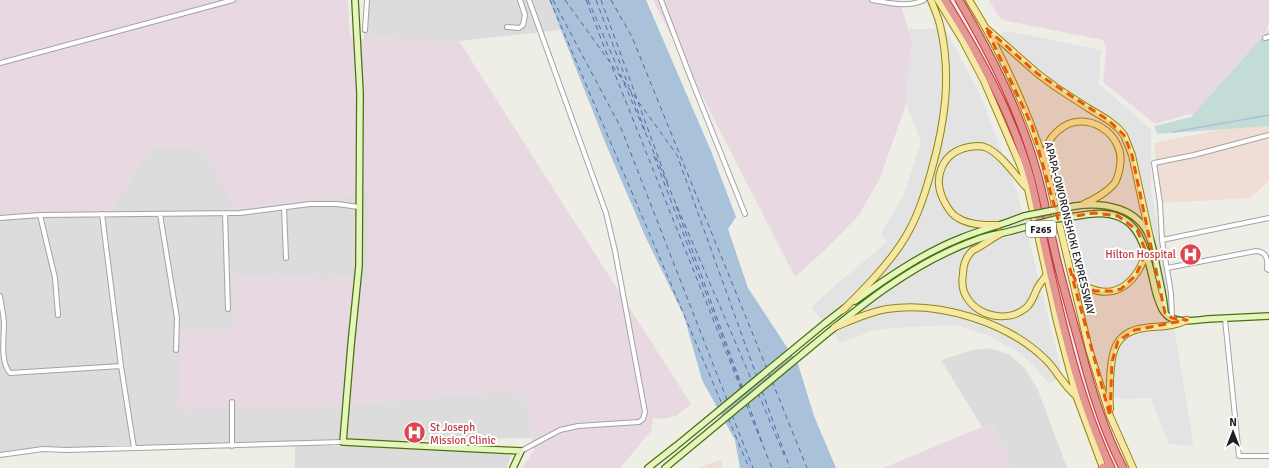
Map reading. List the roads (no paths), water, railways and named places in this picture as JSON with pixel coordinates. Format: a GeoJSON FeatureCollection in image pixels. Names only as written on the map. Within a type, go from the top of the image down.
{"type":"FeatureCollection","features":[{"type":"Feature","properties":{"kind":"highway","name":"F265"},"geometry":{"type":"LineString","coordinates":[[945,0],[981,61],[1008,116],[1018,142],[1030,177],[1060,312],[1074,363],[1105,466],[1111,468]]}},
{"type":"Feature","properties":{"kind":"highway","name":"APAPA-OWORONSHOKI EXPRESSWAY"},"geometry":{"type":"LineString","coordinates":[[959,0],[1009,94],[1027,142],[1037,173],[1057,262],[1094,396],[1105,428],[1123,468]]}},
{"type":"Feature","properties":{"kind":"main road"},"geometry":{"type":"LineString","coordinates":[[355,0],[360,93],[359,266],[344,442],[521,451],[513,468]]}},
{"type":"Feature","properties":{"kind":"main road"},"geometry":{"type":"LineString","coordinates":[[843,310],[892,257],[908,232],[924,199],[941,134],[946,80],[944,44],[940,24],[931,0]]}},
{"type":"Feature","properties":{"kind":"main road"},"geometry":{"type":"LineString","coordinates":[[938,0],[963,41],[993,101],[1021,167],[1028,189],[1057,322],[1077,398],[1105,466]]}},
{"type":"Feature","properties":{"kind":"main road","name":"APAPA-OWORONSHOKI EXPRESSWAY"},"geometry":{"type":"LineString","coordinates":[[969,0],[986,28],[1032,126],[1045,164],[1087,342],[1110,416],[1133,468]]}},
{"type":"Feature","properties":{"kind":"main road"},"geometry":{"type":"LineString","coordinates":[[986,28],[1038,74],[1118,128],[1128,144],[1132,155],[1165,313]]}},
{"type":"Feature","properties":{"kind":"main road"},"geometry":{"type":"LineString","coordinates":[[1045,164],[1046,149],[1049,140],[1062,128],[1071,123],[1093,123],[1104,128],[1113,137],[1121,153],[1119,173],[1116,182],[1098,197],[1084,204]]}},
{"type":"Feature","properties":{"kind":"main road"},"geometry":{"type":"LineString","coordinates":[[997,225],[976,224],[956,217],[942,197],[939,186],[939,174],[944,163],[952,155],[963,148],[976,146],[985,147],[996,153],[1028,189]]}},
{"type":"Feature","properties":{"kind":"main road"},"geometry":{"type":"LineString","coordinates":[[648,468],[824,324],[883,280],[918,259],[961,237],[1024,216],[1084,204],[1095,204],[1116,207],[1133,216],[1142,224],[1150,238]]}},
{"type":"Feature","properties":{"kind":"main road"},"geometry":{"type":"LineString","coordinates":[[664,468],[879,292],[941,255],[989,235],[1000,234],[1056,219],[1103,213],[1118,216],[1137,230],[1146,252],[1159,305],[1165,313],[1172,318],[1187,320],[1269,317]]}},
{"type":"Feature","properties":{"kind":"main road"},"geometry":{"type":"LineString","coordinates":[[1000,234],[972,251],[966,260],[962,282],[964,291],[969,301],[975,308],[985,314],[995,316],[1007,316],[1025,309],[1047,274]]}},
{"type":"Feature","properties":{"kind":"main road"},"geometry":{"type":"LineString","coordinates":[[1070,269],[1076,281],[1095,291],[1103,292],[1121,289],[1136,275],[1146,252]]}},
{"type":"Feature","properties":{"kind":"main road"},"geometry":{"type":"LineString","coordinates":[[835,327],[873,313],[903,308],[934,309],[963,315],[996,327],[1020,339],[1045,358],[1077,398]]}},
{"type":"Feature","properties":{"kind":"main road"},"geometry":{"type":"LineString","coordinates":[[1110,416],[1109,398],[1112,362],[1118,341],[1134,330],[1175,325],[1187,320]]}},
{"type":"Feature","properties":{"kind":"street"},"geometry":{"type":"LineString","coordinates":[[0,63],[233,0]]}},
{"type":"Feature","properties":{"kind":"street"},"geometry":{"type":"LineString","coordinates":[[365,30],[367,0]]}},
{"type":"Feature","properties":{"kind":"street"},"geometry":{"type":"LineString","coordinates":[[507,27],[519,28],[523,25],[525,15],[520,0]]}},
{"type":"Feature","properties":{"kind":"street"},"geometry":{"type":"LineString","coordinates":[[521,451],[560,430],[578,426],[639,422],[643,419],[645,412],[615,251],[606,213],[529,0]]}},
{"type":"Feature","properties":{"kind":"street"},"geometry":{"type":"LineString","coordinates":[[661,0],[745,214]]}},
{"type":"Feature","properties":{"kind":"street"},"geometry":{"type":"LineString","coordinates":[[872,0],[904,4],[914,4],[924,0]]}},
{"type":"Feature","properties":{"kind":"street"},"geometry":{"type":"LineString","coordinates":[[1172,318],[1167,268],[1162,240],[1160,203],[1154,163],[1194,155],[1269,135]]}},
{"type":"Feature","properties":{"kind":"street"},"geometry":{"type":"LineString","coordinates":[[0,218],[40,215],[253,212],[310,204],[337,204],[359,207]]}},
{"type":"Feature","properties":{"kind":"street"},"geometry":{"type":"LineString","coordinates":[[284,207],[286,258]]}},
{"type":"Feature","properties":{"kind":"street"},"geometry":{"type":"LineString","coordinates":[[225,213],[228,309]]}},
{"type":"Feature","properties":{"kind":"street"},"geometry":{"type":"LineString","coordinates":[[102,214],[121,366],[134,448]]}},
{"type":"Feature","properties":{"kind":"street"},"geometry":{"type":"LineString","coordinates":[[160,214],[177,318],[176,350]]}},
{"type":"Feature","properties":{"kind":"street"},"geometry":{"type":"LineString","coordinates":[[40,215],[55,278],[58,315]]}},
{"type":"Feature","properties":{"kind":"street"},"geometry":{"type":"LineString","coordinates":[[1162,240],[1269,218]]}},
{"type":"Feature","properties":{"kind":"street"},"geometry":{"type":"LineString","coordinates":[[1167,268],[1256,251],[1265,254],[1267,257],[1267,269],[1269,270]]}},
{"type":"Feature","properties":{"kind":"street"},"geometry":{"type":"LineString","coordinates":[[0,296],[4,324],[3,336],[5,366],[10,373],[121,366]]}},
{"type":"Feature","properties":{"kind":"street"},"geometry":{"type":"LineString","coordinates":[[1225,319],[1240,456],[1269,456]]}},
{"type":"Feature","properties":{"kind":"street"},"geometry":{"type":"LineString","coordinates":[[232,402],[232,446]]}},
{"type":"Feature","properties":{"kind":"street"},"geometry":{"type":"LineString","coordinates":[[0,455],[43,449],[67,450],[344,442]]}},
{"type":"Feature","properties":{"kind":"water"},"geometry":{"type":"Polygon","coordinates":[[[549,0],[646,0],[711,151],[736,217],[728,229],[748,288],[798,364],[814,416],[836,468],[740,468],[735,440],[702,380],[684,316],[646,238],[607,147],[549,0]]]}},
{"type":"Feature","properties":{"kind":"waterway"},"geometry":{"type":"LineString","coordinates":[[1173,132],[1269,115]]}},
{"type":"Feature","properties":{"kind":"place","name":"Hilton Hospital"},"geometry":{"type":"Point","coordinates":[1191,254]}},
{"type":"Feature","properties":{"kind":"place","name":"St Joseph Mission Clinic"},"geometry":{"type":"Point","coordinates":[415,433]}}]}
